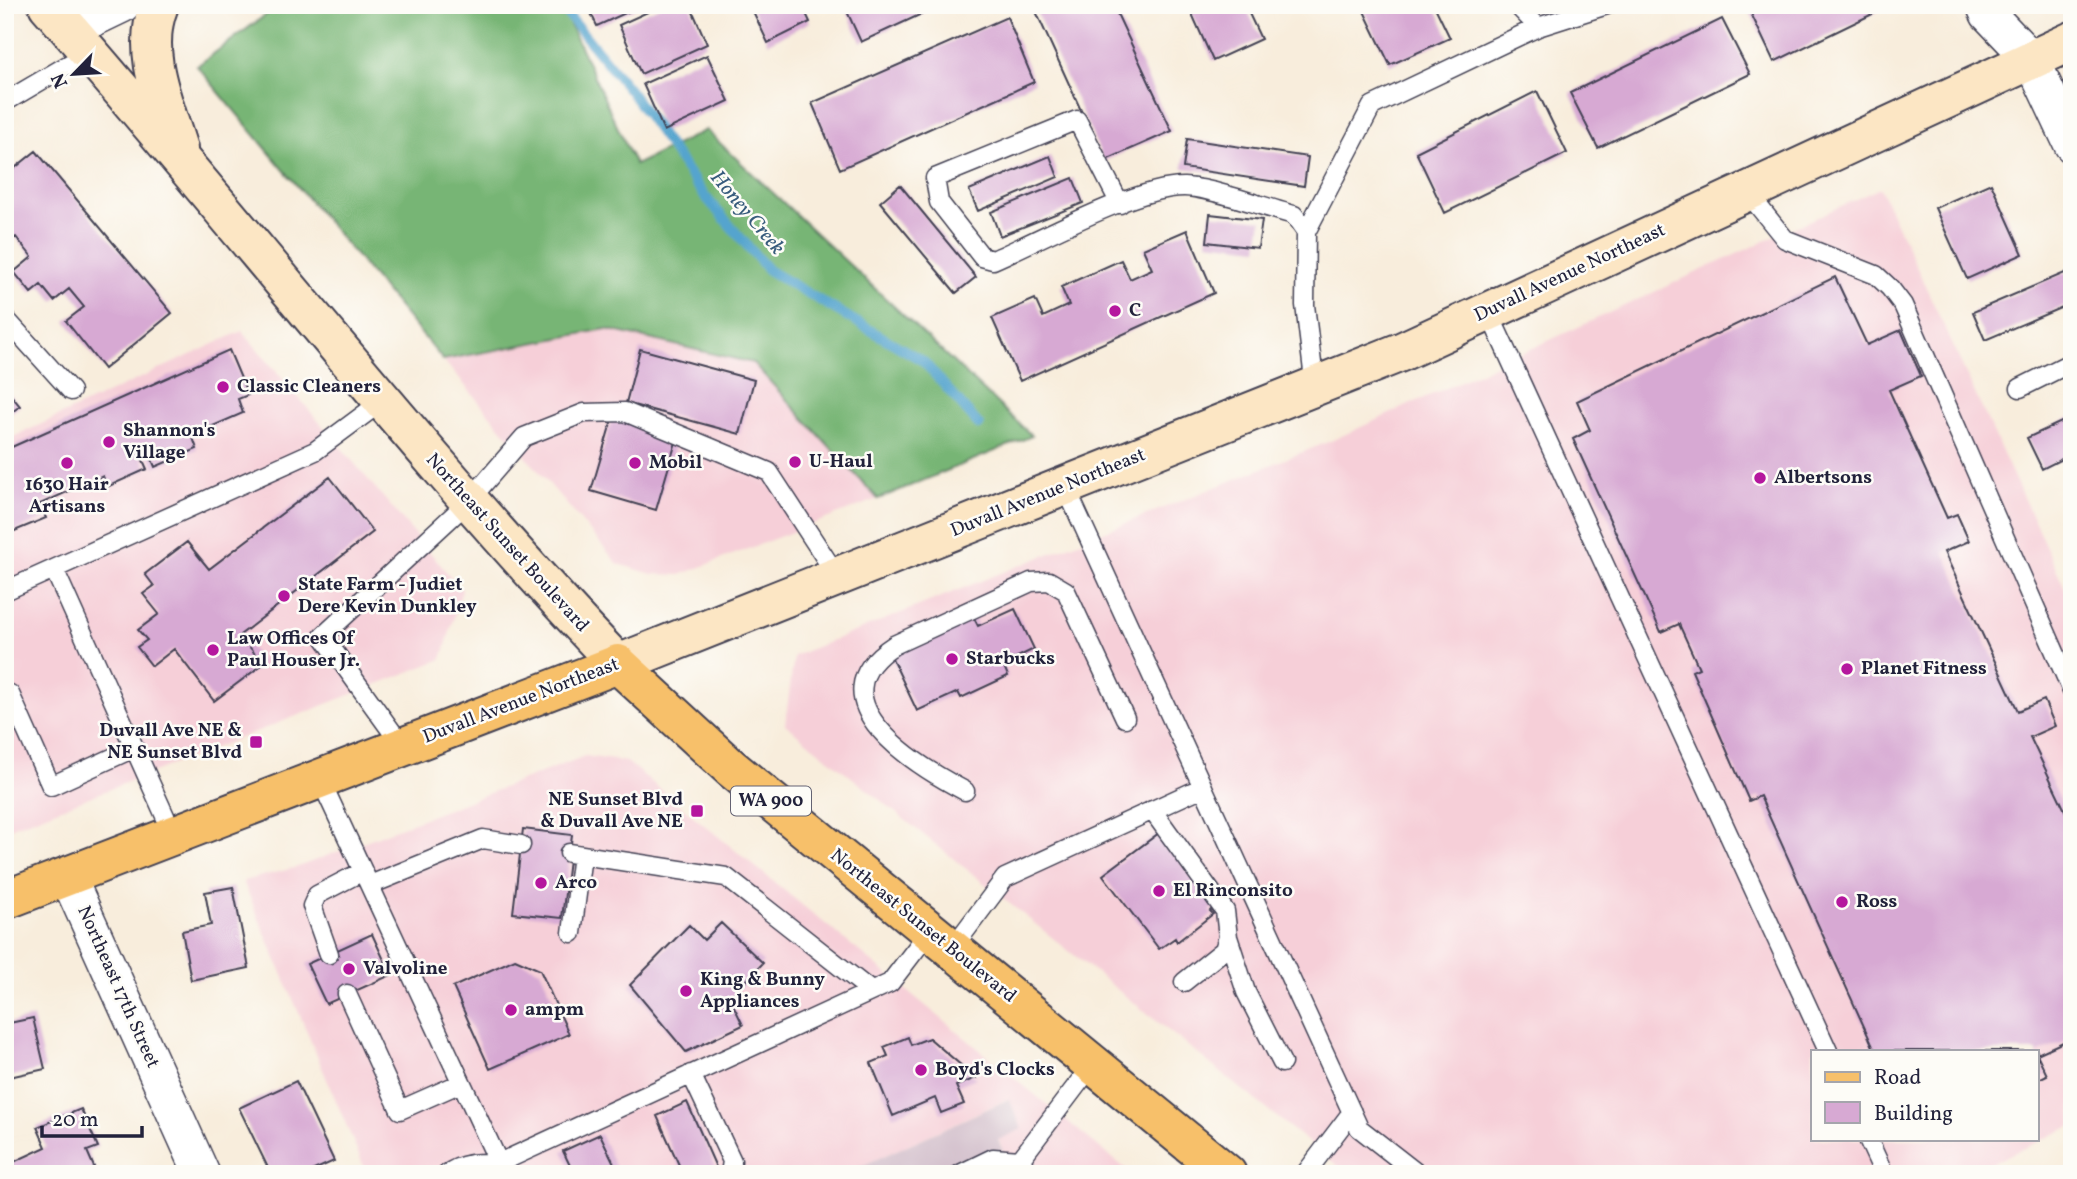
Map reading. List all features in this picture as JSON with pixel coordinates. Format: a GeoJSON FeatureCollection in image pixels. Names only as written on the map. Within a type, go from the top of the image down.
{"type":"FeatureCollection","features":[{"type":"Feature","properties":{"kind":"main road"},"geometry":{"type":"LineString","coordinates":[[159,5],[152,25],[155,71],[182,164]]}},
{"type":"Feature","properties":{"kind":"main road","name":"Northeast Sunset Boulevard"},"geometry":{"type":"LineString","coordinates":[[69,29],[381,402],[468,502],[618,663],[731,768],[1227,1174]]}},
{"type":"Feature","properties":{"kind":"main road","name":"Duvall Avenue Northeast"},"geometry":{"type":"LineString","coordinates":[[5,900],[618,663],[1315,388],[2072,41]]}},
{"type":"Feature","properties":{"kind":"street"},"geometry":{"type":"LineString","coordinates":[[69,29],[122,5]]}},
{"type":"Feature","properties":{"kind":"street"},"geometry":{"type":"LineString","coordinates":[[1984,5],[1988,14],[2032,60],[2072,145]]}},
{"type":"Feature","properties":{"kind":"street","name":"Northeast 17th Street"},"geometry":{"type":"LineString","coordinates":[[68,877],[202,1174]]}},
{"type":"Feature","properties":{"kind":"lane"},"geometry":{"type":"LineString","coordinates":[[1517,5],[1538,27]]}},
{"type":"Feature","properties":{"kind":"lane"},"geometry":{"type":"LineString","coordinates":[[1315,388],[1305,305],[1306,232],[1372,106],[1538,27],[1608,5]]}},
{"type":"Feature","properties":{"kind":"lane"},"geometry":{"type":"LineString","coordinates":[[5,102],[69,29]]}},
{"type":"Feature","properties":{"kind":"lane"},"geometry":{"type":"LineString","coordinates":[[1120,204],[1077,120],[935,178],[939,202],[982,257],[993,260],[1145,193],[1186,187],[1294,215],[1306,232]]}},
{"type":"Feature","properties":{"kind":"lane"},"geometry":{"type":"LineString","coordinates":[[1747,192],[1785,239],[1876,275],[1903,305],[2072,691]]}},
{"type":"Feature","properties":{"kind":"lane"},"geometry":{"type":"LineString","coordinates":[[1488,311],[1828,1050]]}},
{"type":"Feature","properties":{"kind":"lane"},"geometry":{"type":"LineString","coordinates":[[5,318],[71,391]]}},
{"type":"Feature","properties":{"kind":"lane"},"geometry":{"type":"LineString","coordinates":[[2020,388],[2072,362]]}},
{"type":"Feature","properties":{"kind":"lane"},"geometry":{"type":"LineString","coordinates":[[5,591],[315,451],[381,402]]}},
{"type":"Feature","properties":{"kind":"lane"},"geometry":{"type":"LineString","coordinates":[[403,747],[323,636],[468,502],[524,437],[584,413],[625,412],[769,472],[838,576]]}},
{"type":"Feature","properties":{"kind":"lane"},"geometry":{"type":"LineString","coordinates":[[1065,486],[1359,1128],[1418,1174]]}},
{"type":"Feature","properties":{"kind":"lane"},"geometry":{"type":"LineString","coordinates":[[54,569],[174,836]]}},
{"type":"Feature","properties":{"kind":"lane"},"geometry":{"type":"LineString","coordinates":[[965,791],[922,769],[879,730],[867,709],[864,684],[870,668],[880,654],[894,645],[1031,582],[1049,581],[1066,591],[1125,718]]}},
{"type":"Feature","properties":{"kind":"lane"},"geometry":{"type":"LineString","coordinates":[[10,694],[51,786],[134,748]]}},
{"type":"Feature","properties":{"kind":"lane"},"geometry":{"type":"LineString","coordinates":[[320,779],[499,1163]]}},
{"type":"Feature","properties":{"kind":"lane"},"geometry":{"type":"LineString","coordinates":[[447,1174],[458,1166],[470,1163],[499,1163],[890,983],[940,941],[1005,878],[1203,787]]}},
{"type":"Feature","properties":{"kind":"lane"},"geometry":{"type":"LineString","coordinates":[[1152,810],[1225,911],[1228,937],[1246,992],[1282,1063]]}},
{"type":"Feature","properties":{"kind":"lane"},"geometry":{"type":"LineString","coordinates":[[329,954],[312,906],[317,895],[483,839],[521,845]]}},
{"type":"Feature","properties":{"kind":"lane"},"geometry":{"type":"LineString","coordinates":[[572,933],[576,854],[726,877],[871,991]]}},
{"type":"Feature","properties":{"kind":"lane"},"geometry":{"type":"LineString","coordinates":[[1184,982],[1224,950],[1228,937]]}},
{"type":"Feature","properties":{"kind":"lane"},"geometry":{"type":"LineString","coordinates":[[348,994],[400,1110],[461,1083]]}},
{"type":"Feature","properties":{"kind":"lane"},"geometry":{"type":"LineString","coordinates":[[960,1174],[993,1158],[1025,1167],[1093,1065]]}},
{"type":"Feature","properties":{"kind":"lane"},"geometry":{"type":"LineString","coordinates":[[691,1074],[733,1161],[730,1174]]}},
{"type":"Feature","properties":{"kind":"lane"},"geometry":{"type":"LineString","coordinates":[[1305,1174],[1352,1112]]}},
{"type":"Feature","properties":{"kind":"lane"},"geometry":{"type":"LineString","coordinates":[[1868,1140],[1884,1174]]}},
{"type":"Feature","properties":{"kind":"shaded area"},"geometry":{"type":"Polygon","coordinates":[[[1880,188],[2072,603],[2072,1126],[1968,1174],[1348,1174],[785,724],[794,656],[1333,440],[1880,188]]]}},
{"type":"Feature","properties":{"kind":"shaded area"},"geometry":{"type":"Polygon","coordinates":[[[606,329],[753,363],[878,499],[680,575],[652,574],[618,564],[443,360],[606,329]]]}},
{"type":"Feature","properties":{"kind":"shaded area"},"geometry":{"type":"Polygon","coordinates":[[[242,331],[462,590],[442,659],[5,830],[5,441],[242,331]]]}},
{"type":"Feature","properties":{"kind":"shaded area"},"geometry":{"type":"Polygon","coordinates":[[[585,756],[627,762],[1132,1174],[1014,1174],[998,1139],[1008,1099],[844,1174],[367,1174],[243,881],[298,867],[585,756]]]}},
{"type":"Feature","properties":{"kind":"shaded area"},"geometry":{"type":"Polygon","coordinates":[[[1009,1099],[1022,1129],[998,1140],[1014,1174],[844,1174],[1009,1099]]]}},
{"type":"Feature","properties":{"kind":"green space"},"geometry":{"type":"Polygon","coordinates":[[[279,5],[561,5],[635,165],[706,130],[1032,436],[878,499],[753,363],[606,329],[443,360],[197,66],[279,5]]]}},
{"type":"Feature","properties":{"kind":"building"},"geometry":{"type":"Polygon","coordinates":[[[587,5],[643,5],[597,26],[587,5]]]}},
{"type":"Feature","properties":{"kind":"building"},"geometry":{"type":"Polygon","coordinates":[[[663,5],[690,5],[707,44],[641,74],[619,25],[663,5]]]}},
{"type":"Feature","properties":{"kind":"building"},"geometry":{"type":"Polygon","coordinates":[[[750,5],[802,5],[810,22],[768,43],[750,5]]]}},
{"type":"Feature","properties":{"kind":"building"},"geometry":{"type":"Polygon","coordinates":[[[844,5],[923,5],[926,12],[861,42],[844,5]]]}},
{"type":"Feature","properties":{"kind":"building"},"geometry":{"type":"Polygon","coordinates":[[[1033,5],[1113,5],[1172,131],[1104,161],[1033,5]]]}},
{"type":"Feature","properties":{"kind":"building"},"geometry":{"type":"Polygon","coordinates":[[[1188,5],[1245,5],[1261,39],[1213,61],[1188,5]]]}},
{"type":"Feature","properties":{"kind":"building"},"geometry":{"type":"Polygon","coordinates":[[[1361,5],[1434,5],[1450,38],[1390,65],[1361,5]]]}},
{"type":"Feature","properties":{"kind":"building"},"geometry":{"type":"Polygon","coordinates":[[[1747,5],[1891,5],[1774,62],[1747,5]]]}},
{"type":"Feature","properties":{"kind":"building"},"geometry":{"type":"Polygon","coordinates":[[[1007,17],[1034,82],[840,169],[812,103],[1007,17]]]}},
{"type":"Feature","properties":{"kind":"building"},"geometry":{"type":"Polygon","coordinates":[[[1722,19],[1750,74],[1598,148],[1570,93],[1722,19]]]}},
{"type":"Feature","properties":{"kind":"building"},"geometry":{"type":"Polygon","coordinates":[[[707,55],[729,101],[664,131],[643,84],[707,55]]]}},
{"type":"Feature","properties":{"kind":"building"},"geometry":{"type":"Polygon","coordinates":[[[1537,91],[1567,153],[1445,213],[1416,152],[1537,91]]]}},
{"type":"Feature","properties":{"kind":"building"},"geometry":{"type":"Polygon","coordinates":[[[1187,139],[1308,157],[1304,186],[1183,168],[1187,139]]]}},
{"type":"Feature","properties":{"kind":"building"},"geometry":{"type":"Polygon","coordinates":[[[36,151],[172,313],[104,369],[66,321],[84,307],[69,289],[54,301],[41,285],[31,293],[14,272],[32,257],[16,237],[5,245],[5,176],[36,151]]]}},
{"type":"Feature","properties":{"kind":"building"},"geometry":{"type":"Polygon","coordinates":[[[1050,156],[1058,177],[978,211],[969,190],[1050,156]]]}},
{"type":"Feature","properties":{"kind":"building"},"geometry":{"type":"Polygon","coordinates":[[[1073,178],[1083,203],[1000,236],[991,212],[1073,178]]]}},
{"type":"Feature","properties":{"kind":"building"},"geometry":{"type":"Polygon","coordinates":[[[1991,183],[2023,254],[1967,279],[1935,208],[1991,183]]]}},
{"type":"Feature","properties":{"kind":"building"},"geometry":{"type":"Polygon","coordinates":[[[900,185],[976,277],[956,293],[880,202],[900,185]]]}},
{"type":"Feature","properties":{"kind":"building"},"geometry":{"type":"Polygon","coordinates":[[[1210,214],[1262,220],[1258,248],[1207,242],[1210,214]]]}},
{"type":"Feature","properties":{"kind":"building","name":"C"},"geometry":{"type":"Polygon","coordinates":[[[1187,230],[1214,293],[1020,381],[992,318],[1035,299],[1043,317],[1069,305],[1061,287],[1121,260],[1130,279],[1152,269],[1143,249],[1187,230]]]}},
{"type":"Feature","properties":{"kind":"building"},"geometry":{"type":"Polygon","coordinates":[[[2067,272],[2072,283],[2072,303],[1985,340],[1973,312],[2067,272]]]}},
{"type":"Feature","properties":{"kind":"building"},"geometry":{"type":"Polygon","coordinates":[[[1835,277],[1867,345],[1901,330],[1921,376],[1889,390],[1947,518],[1957,514],[1969,541],[1944,552],[2018,711],[2044,700],[2055,726],[2030,737],[2072,825],[2072,1038],[2038,1054],[2038,1050],[1875,1050],[1760,796],[1749,801],[1692,671],[1699,668],[1679,624],[1661,632],[1573,439],[1590,430],[1577,401],[1835,277]]]}},
{"type":"Feature","properties":{"kind":"building"},"geometry":{"type":"Polygon","coordinates":[[[640,349],[754,380],[740,434],[626,403],[640,349]]]}},
{"type":"Feature","properties":{"kind":"building","name":"Shannon's Village"},"geometry":{"type":"Polygon","coordinates":[[[229,350],[248,395],[238,399],[243,413],[192,435],[197,449],[155,467],[150,455],[142,458],[147,469],[107,487],[103,476],[40,504],[46,518],[5,535],[5,450],[229,350]]]}},
{"type":"Feature","properties":{"kind":"building"},"geometry":{"type":"Polygon","coordinates":[[[5,388],[20,406],[5,417],[5,388]]]}},
{"type":"Feature","properties":{"kind":"building","name":"Mobil"},"geometry":{"type":"Polygon","coordinates":[[[613,416],[678,435],[656,510],[591,491],[613,416]]]}},
{"type":"Feature","properties":{"kind":"building"},"geometry":{"type":"Polygon","coordinates":[[[2072,417],[2072,454],[2042,469],[2027,438],[2072,417]]]}},
{"type":"Feature","properties":{"kind":"building"},"geometry":{"type":"Polygon","coordinates":[[[330,477],[373,532],[240,635],[263,664],[214,701],[174,649],[152,666],[137,647],[147,640],[138,630],[159,614],[143,594],[154,586],[145,574],[187,542],[209,569],[330,477]]]}},
{"type":"Feature","properties":{"kind":"building","name":"Starbucks"},"geometry":{"type":"Polygon","coordinates":[[[1015,609],[1034,649],[1003,664],[1008,676],[961,698],[958,692],[917,711],[890,654],[973,616],[978,626],[1015,609]]]}},
{"type":"Feature","properties":{"kind":"building","name":"Arco"},"geometry":{"type":"Polygon","coordinates":[[[523,829],[572,835],[562,918],[513,913],[523,829]]]}},
{"type":"Feature","properties":{"kind":"building","name":"El Rinconsito"},"geometry":{"type":"Polygon","coordinates":[[[1159,833],[1214,907],[1210,911],[1213,914],[1177,942],[1175,938],[1159,949],[1103,875],[1159,833]]]}},
{"type":"Feature","properties":{"kind":"building"},"geometry":{"type":"Polygon","coordinates":[[[233,887],[249,968],[191,980],[182,931],[211,925],[205,892],[233,887]]]}},
{"type":"Feature","properties":{"kind":"building","name":"King & Bunny Appliances"},"geometry":{"type":"Polygon","coordinates":[[[721,923],[763,963],[730,998],[743,1025],[686,1052],[630,985],[689,925],[704,940],[721,923]]]}},
{"type":"Feature","properties":{"kind":"building","name":"Valvoline"},"geometry":{"type":"Polygon","coordinates":[[[372,934],[391,975],[326,1004],[307,964],[372,934]]]}},
{"type":"Feature","properties":{"kind":"building","name":"ampm"},"geometry":{"type":"Polygon","coordinates":[[[515,959],[540,970],[569,1034],[490,1069],[453,987],[515,959]]]}},
{"type":"Feature","properties":{"kind":"building"},"geometry":{"type":"Polygon","coordinates":[[[33,1018],[45,1069],[5,1078],[5,1024],[33,1018]]]}},
{"type":"Feature","properties":{"kind":"building","name":"Boyd's Clocks"},"geometry":{"type":"Polygon","coordinates":[[[908,1037],[911,1045],[929,1038],[976,1078],[956,1086],[964,1104],[941,1113],[935,1098],[893,1116],[871,1063],[888,1056],[884,1047],[908,1037]]]}},
{"type":"Feature","properties":{"kind":"building"},"geometry":{"type":"Polygon","coordinates":[[[2038,1056],[2047,1075],[2038,1080],[2038,1056]]]}},
{"type":"Feature","properties":{"kind":"building"},"geometry":{"type":"Polygon","coordinates":[[[296,1081],[334,1161],[305,1174],[271,1174],[239,1108],[296,1081]]]}},
{"type":"Feature","properties":{"kind":"building"},"geometry":{"type":"Polygon","coordinates":[[[687,1102],[719,1174],[683,1174],[657,1116],[687,1102]]]}},
{"type":"Feature","properties":{"kind":"building"},"geometry":{"type":"Polygon","coordinates":[[[81,1109],[98,1147],[87,1151],[97,1174],[5,1174],[5,1166],[46,1147],[37,1127],[81,1109]]]}},
{"type":"Feature","properties":{"kind":"building"},"geometry":{"type":"Polygon","coordinates":[[[600,1134],[619,1174],[574,1174],[563,1151],[600,1134]]]}},
{"type":"Feature","properties":{"kind":"waterway","name":"Honey Creek"},"geometry":{"type":"LineString","coordinates":[[560,5],[631,92],[704,195],[768,270],[923,361],[979,425]]}},
{"type":"Feature","properties":{"kind":"place","name":"C"},"geometry":{"type":"Point","coordinates":[1115,311]}},
{"type":"Feature","properties":{"kind":"place","name":"Classic Cleaners"},"geometry":{"type":"Point","coordinates":[223,387]}},
{"type":"Feature","properties":{"kind":"place","name":"Shannon's Village"},"geometry":{"type":"Point","coordinates":[109,442]}},
{"type":"Feature","properties":{"kind":"place","name":"U-Haul"},"geometry":{"type":"Point","coordinates":[795,462]}},
{"type":"Feature","properties":{"kind":"place","name":"1630 Hair Artisans"},"geometry":{"type":"Point","coordinates":[67,463]}},
{"type":"Feature","properties":{"kind":"place","name":"Mobil"},"geometry":{"type":"Point","coordinates":[635,463]}},
{"type":"Feature","properties":{"kind":"place","name":"Albertsons"},"geometry":{"type":"Point","coordinates":[1760,478]}},
{"type":"Feature","properties":{"kind":"place","name":"State Farm - Judiet Dere Kevin Dunkley"},"geometry":{"type":"Point","coordinates":[284,596]}},
{"type":"Feature","properties":{"kind":"place","name":"Law Offices Of Paul Houser Jr."},"geometry":{"type":"Point","coordinates":[213,650]}},
{"type":"Feature","properties":{"kind":"place","name":"Starbucks"},"geometry":{"type":"Point","coordinates":[952,659]}},
{"type":"Feature","properties":{"kind":"place","name":"Planet Fitness"},"geometry":{"type":"Point","coordinates":[1847,669]}},
{"type":"Feature","properties":{"kind":"place","name":"Duvall Ave NE & NE Sunset Blvd"},"geometry":{"type":"Point","coordinates":[256,742]}},
{"type":"Feature","properties":{"kind":"place","name":"NE Sunset Blvd & Duvall Ave NE"},"geometry":{"type":"Point","coordinates":[697,811]}},
{"type":"Feature","properties":{"kind":"place","name":"Arco"},"geometry":{"type":"Point","coordinates":[541,883]}},
{"type":"Feature","properties":{"kind":"place","name":"El Rinconsito"},"geometry":{"type":"Point","coordinates":[1159,891]}},
{"type":"Feature","properties":{"kind":"place","name":"Ross"},"geometry":{"type":"Point","coordinates":[1842,902]}},
{"type":"Feature","properties":{"kind":"place","name":"Valvoline"},"geometry":{"type":"Point","coordinates":[349,969]}},
{"type":"Feature","properties":{"kind":"place","name":"King & Bunny Appliances"},"geometry":{"type":"Point","coordinates":[686,991]}},
{"type":"Feature","properties":{"kind":"place","name":"ampm"},"geometry":{"type":"Point","coordinates":[511,1010]}},
{"type":"Feature","properties":{"kind":"place","name":"Boyd's Clocks"},"geometry":{"type":"Point","coordinates":[921,1070]}}]}
